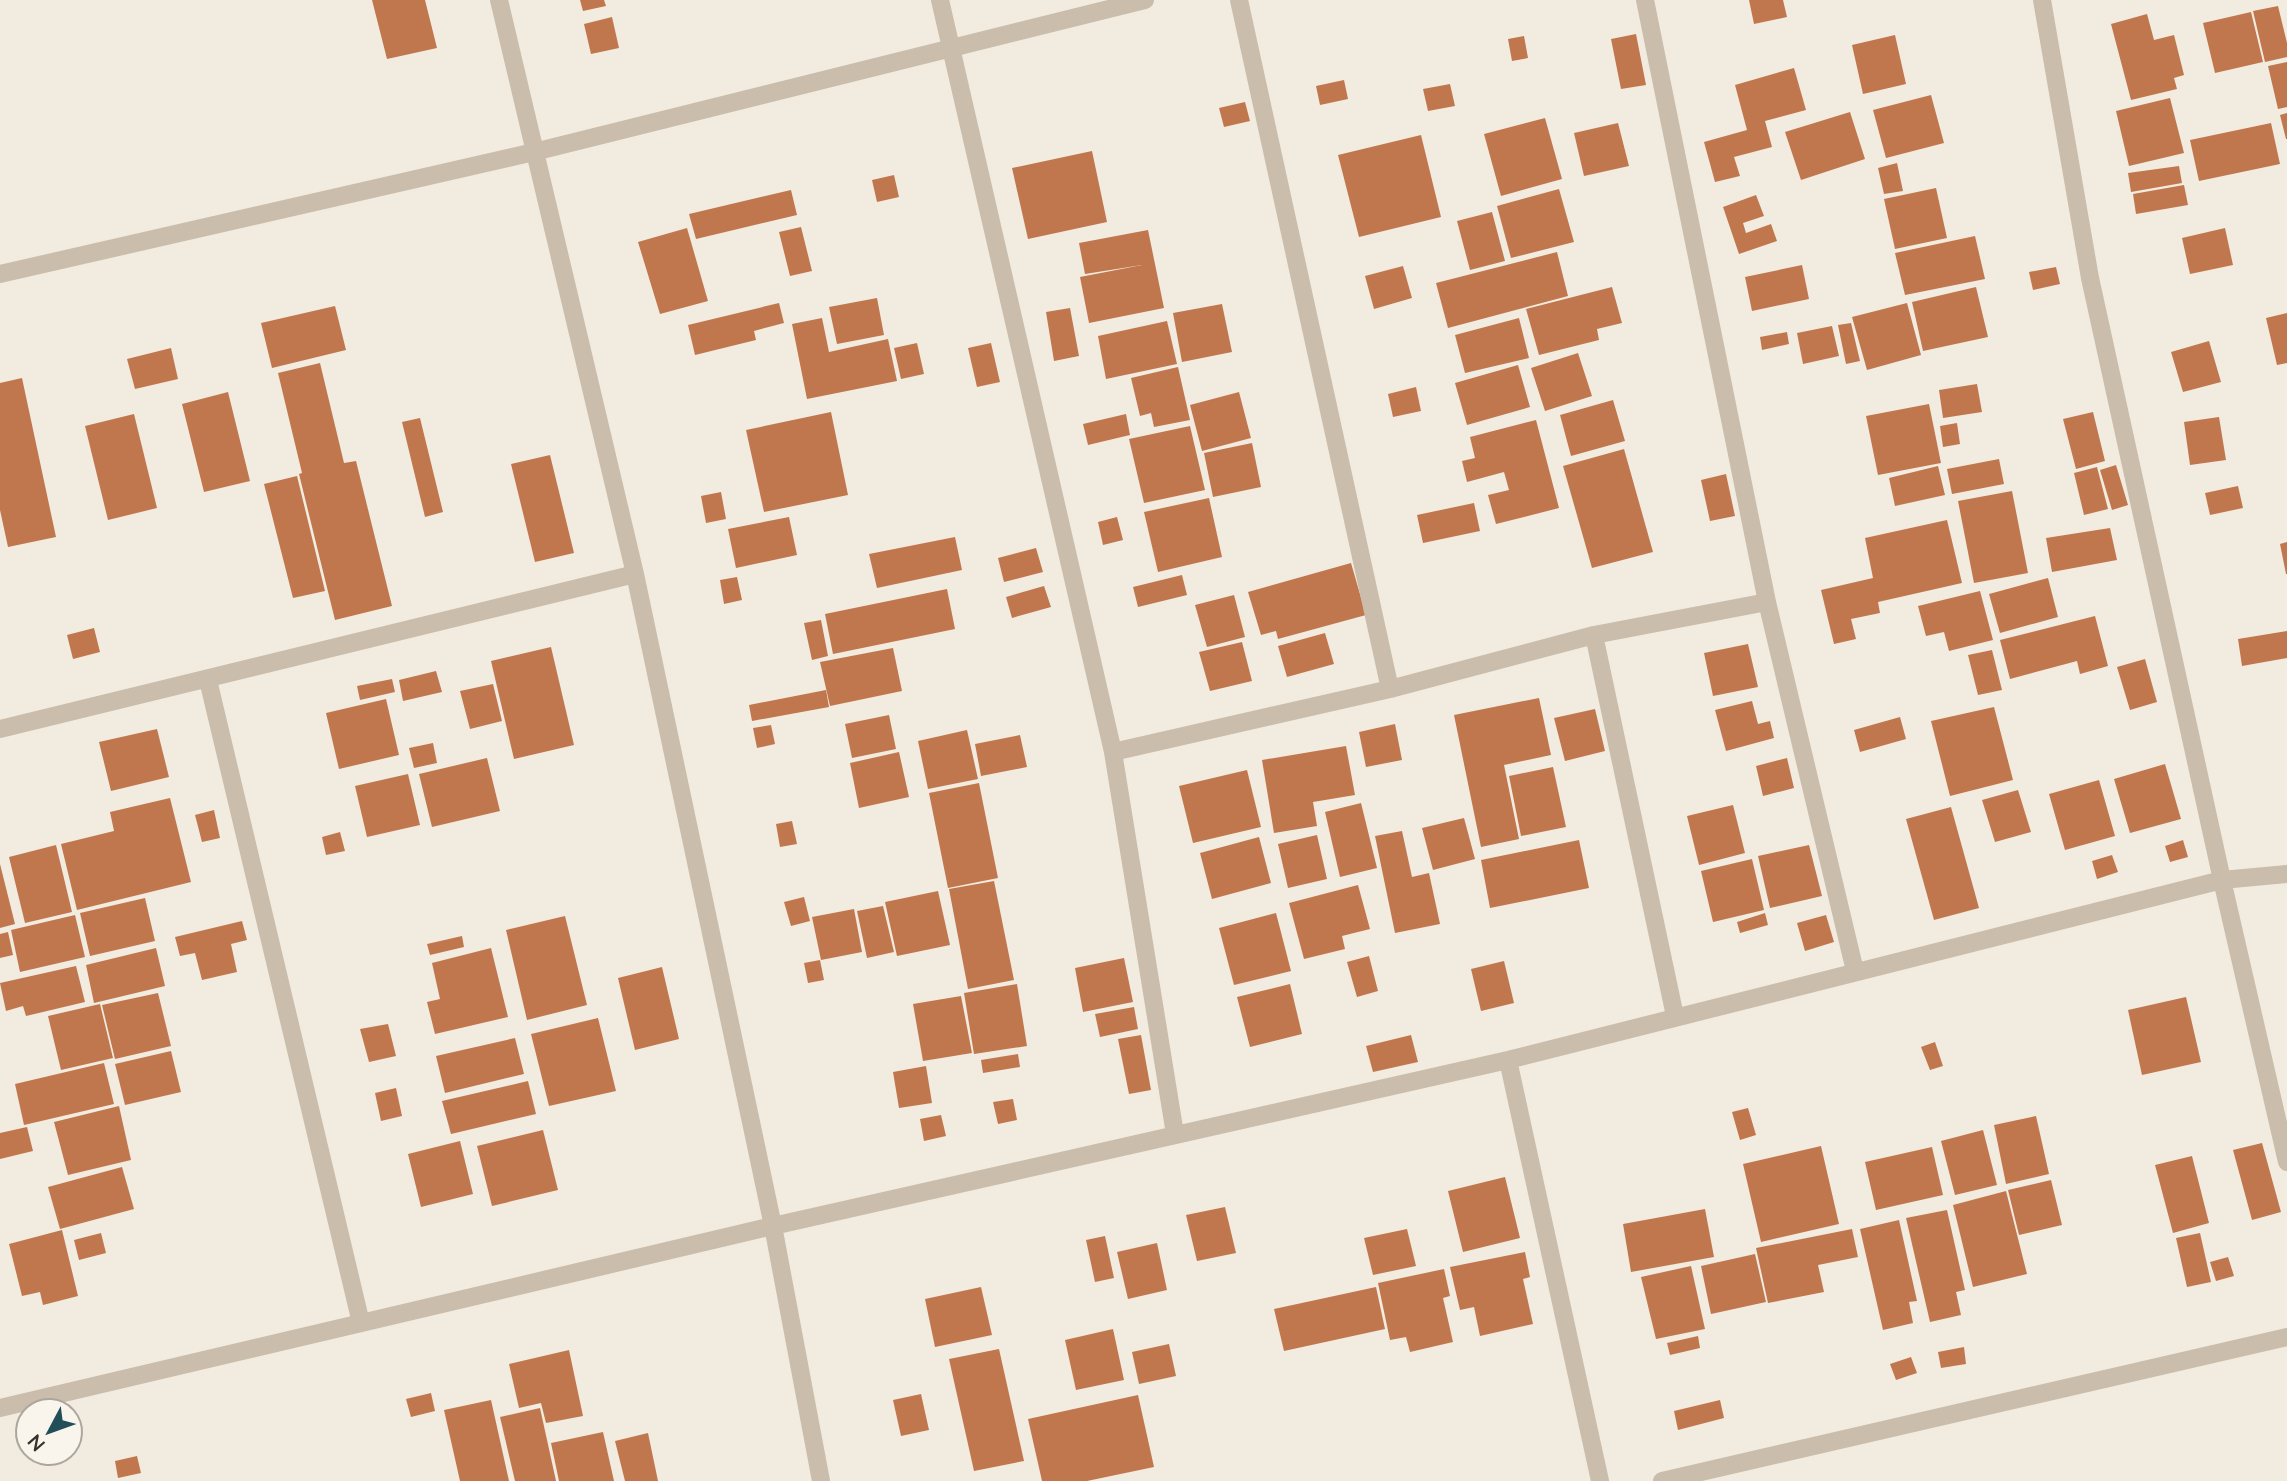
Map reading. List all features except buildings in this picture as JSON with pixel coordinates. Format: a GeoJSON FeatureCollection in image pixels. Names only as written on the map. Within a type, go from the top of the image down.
{"type":"FeatureCollection","features":[{"type":"Feature","properties":{"kind":"street"},"geometry":{"type":"LineString","coordinates":[[499,0],[635,574],[773,1226],[821,1481]]}},
{"type":"Feature","properties":{"kind":"street"},"geometry":{"type":"LineString","coordinates":[[940,0],[1113,752],[1175,1134]]}},
{"type":"Feature","properties":{"kind":"street"},"geometry":{"type":"LineString","coordinates":[[0,274],[534,152],[1144,0]]}},
{"type":"Feature","properties":{"kind":"street"},"geometry":{"type":"LineString","coordinates":[[1239,0],[1390,689]]}},
{"type":"Feature","properties":{"kind":"street"},"geometry":{"type":"LineString","coordinates":[[1645,0],[1767,602],[1854,971]]}},
{"type":"Feature","properties":{"kind":"street"},"geometry":{"type":"LineString","coordinates":[[2042,0],[2090,278],[2222,880],[2287,1162]]}},
{"type":"Feature","properties":{"kind":"street"},"geometry":{"type":"LineString","coordinates":[[0,729],[635,574]]}},
{"type":"Feature","properties":{"kind":"street"},"geometry":{"type":"LineString","coordinates":[[1113,752],[1390,689],[1594,635],[1767,602]]}},
{"type":"Feature","properties":{"kind":"street"},"geometry":{"type":"LineString","coordinates":[[1594,635],[1675,1016]]}},
{"type":"Feature","properties":{"kind":"street"},"geometry":{"type":"LineString","coordinates":[[208,680],[361,1323]]}},
{"type":"Feature","properties":{"kind":"street"},"geometry":{"type":"LineString","coordinates":[[0,1408],[773,1226],[1508,1060],[2222,880],[2287,874]]}},
{"type":"Feature","properties":{"kind":"street"},"geometry":{"type":"LineString","coordinates":[[1508,1060],[1601,1481]]}},
{"type":"Feature","properties":{"kind":"street"},"geometry":{"type":"LineString","coordinates":[[1662,1481],[2287,1338]]}}]}
